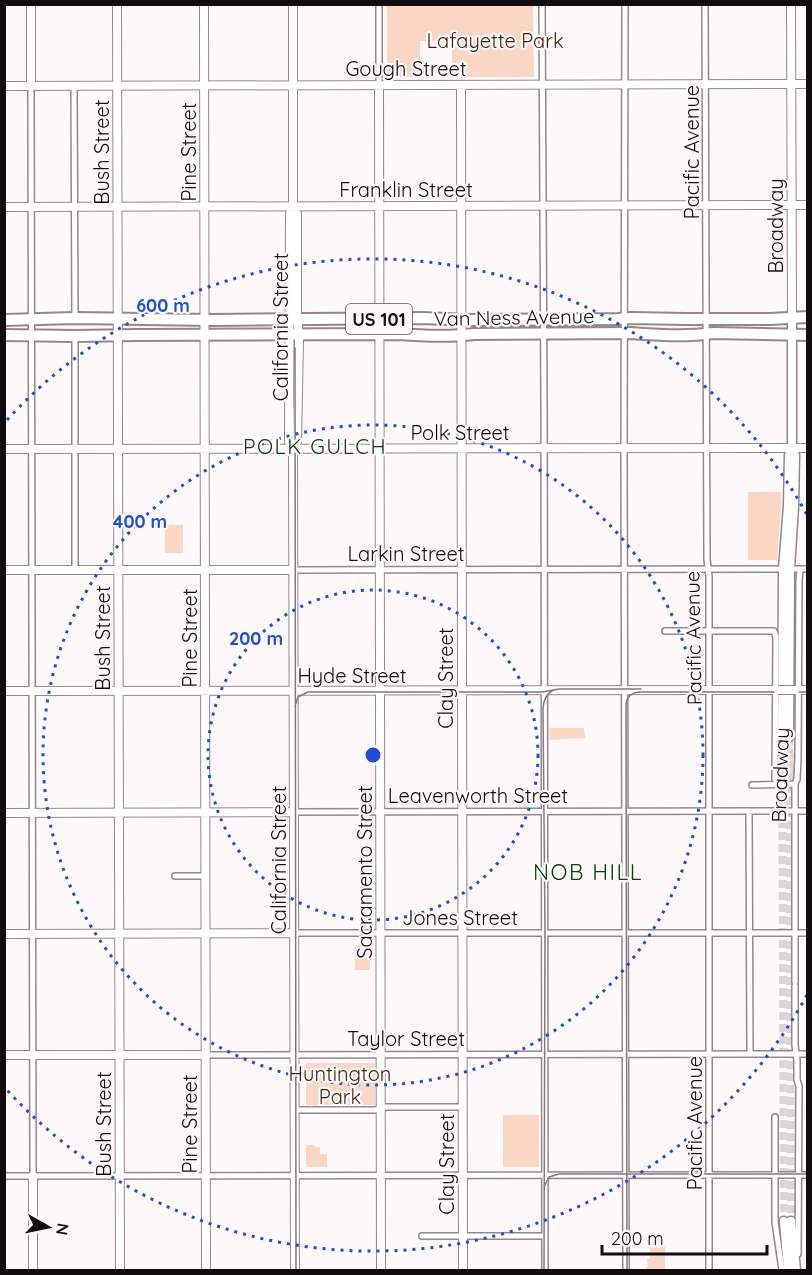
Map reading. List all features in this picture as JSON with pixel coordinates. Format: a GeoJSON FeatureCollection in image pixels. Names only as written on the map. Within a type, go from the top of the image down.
{"type":"FeatureCollection","features":[{"type":"Feature","properties":{"kind":"highway","name":"Van Ness Avenue"},"geometry":{"type":"LineString","coordinates":[[4,320],[423,318],[543,320],[807,317]]}},
{"type":"Feature","properties":{"kind":"highway","name":"Van Ness Avenue"},"geometry":{"type":"LineString","coordinates":[[4,335],[735,333],[807,335]]}},
{"type":"Feature","properties":{"kind":"main road","name":"Broadway"},"geometry":{"type":"LineString","coordinates":[[785,737],[787,569],[794,507],[795,455],[792,448],[792,317]]}},
{"type":"Feature","properties":{"kind":"main road","name":"Broadway"},"geometry":{"type":"LineString","coordinates":[[788,1270],[788,1221],[797,1257],[796,1270]]}},
{"type":"Feature","properties":{"kind":"street"},"geometry":{"type":"LineString","coordinates":[[31,4],[33,1270]]}},
{"type":"Feature","properties":{"kind":"street","name":"Bush Street"},"geometry":{"type":"LineString","coordinates":[[117,4],[120,1270]]}},
{"type":"Feature","properties":{"kind":"street","name":"Pine Street"},"geometry":{"type":"LineString","coordinates":[[204,4],[206,1270]]}},
{"type":"Feature","properties":{"kind":"street","name":"California Street"},"geometry":{"type":"LineString","coordinates":[[293,4],[293,206],[297,214],[293,320],[297,442],[293,448],[295,1270]]}},
{"type":"Feature","properties":{"kind":"street","name":"Sacramento Street"},"geometry":{"type":"LineString","coordinates":[[379,4],[381,1270]]}},
{"type":"Feature","properties":{"kind":"street"},"geometry":{"type":"LineString","coordinates":[[542,4],[545,1270]]}},
{"type":"Feature","properties":{"kind":"street"},"geometry":{"type":"LineString","coordinates":[[625,4],[626,1270]]}},
{"type":"Feature","properties":{"kind":"street","name":"Pacific Avenue"},"geometry":{"type":"LineString","coordinates":[[705,4],[706,448],[709,630],[709,1270]]}},
{"type":"Feature","properties":{"kind":"street","name":"Broadway"},"geometry":{"type":"LineString","coordinates":[[791,4],[792,317]]}},
{"type":"Feature","properties":{"kind":"street","name":"Gough Street"},"geometry":{"type":"LineString","coordinates":[[4,86],[807,84]]}},
{"type":"Feature","properties":{"kind":"street"},"geometry":{"type":"LineString","coordinates":[[75,85],[75,318]]}},
{"type":"Feature","properties":{"kind":"street","name":"Clay Street"},"geometry":{"type":"LineString","coordinates":[[461,85],[463,1270]]}},
{"type":"Feature","properties":{"kind":"street","name":"Franklin Street"},"geometry":{"type":"LineString","coordinates":[[4,207],[807,205]]}},
{"type":"Feature","properties":{"kind":"street"},"geometry":{"type":"LineString","coordinates":[[75,336],[75,570]]}},
{"type":"Feature","properties":{"kind":"street","name":"Polk Street"},"geometry":{"type":"LineString","coordinates":[[4,449],[807,448]]}},
{"type":"Feature","properties":{"kind":"street","name":"Broadway"},"geometry":{"type":"LineString","coordinates":[[797,1257],[799,1086],[795,984],[795,784],[801,690],[800,569]]}},
{"type":"Feature","properties":{"kind":"street","name":"Larkin Street"},"geometry":{"type":"LineString","coordinates":[[4,570],[807,569]]}},
{"type":"Feature","properties":{"kind":"street"},"geometry":{"type":"LineString","coordinates":[[665,631],[709,630]]}},
{"type":"Feature","properties":{"kind":"street","name":"Broadway"},"geometry":{"type":"LineString","coordinates":[[709,630],[774,631],[777,691],[775,779],[777,783]]}},
{"type":"Feature","properties":{"kind":"street","name":"Hyde Street"},"geometry":{"type":"LineString","coordinates":[[4,691],[801,690]]}},
{"type":"Feature","properties":{"kind":"street"},"geometry":{"type":"LineString","coordinates":[[752,785],[795,784]]}},
{"type":"Feature","properties":{"kind":"street"},"geometry":{"type":"LineString","coordinates":[[749,811],[750,1054]]}},
{"type":"Feature","properties":{"kind":"street","name":"Leavenworth Street"},"geometry":{"type":"LineString","coordinates":[[4,813],[807,811]]}},
{"type":"Feature","properties":{"kind":"street"},"geometry":{"type":"LineString","coordinates":[[175,876],[206,876]]}},
{"type":"Feature","properties":{"kind":"street","name":"Jones Street"},"geometry":{"type":"LineString","coordinates":[[4,934],[807,933]]}},
{"type":"Feature","properties":{"kind":"street","name":"Taylor Street"},"geometry":{"type":"LineString","coordinates":[[4,1055],[807,1054]]}},
{"type":"Feature","properties":{"kind":"street"},"geometry":{"type":"LineString","coordinates":[[295,1110],[463,1107]]}},
{"type":"Feature","properties":{"kind":"street"},"geometry":{"type":"LineString","coordinates":[[775,1117],[776,1228],[782,1270]]}},
{"type":"Feature","properties":{"kind":"street"},"geometry":{"type":"LineString","coordinates":[[4,1176],[807,1175]]}},
{"type":"Feature","properties":{"kind":"street"},"geometry":{"type":"LineString","coordinates":[[422,1236],[545,1236]]}},
{"type":"Feature","properties":{"kind":"green space","name":"Lafayette Park"},"geometry":{"type":"Polygon","coordinates":[[[387,5],[533,5],[534,77],[452,77],[452,41],[420,41],[420,77],[387,77],[387,5]]]}},
{"type":"Feature","properties":{"kind":"green space"},"geometry":{"type":"Polygon","coordinates":[[[748,492],[781,492],[777,560],[748,560],[748,492]]]}},
{"type":"Feature","properties":{"kind":"green space"},"geometry":{"type":"Polygon","coordinates":[[[165,525],[183,525],[183,553],[165,553],[165,525]]]}},
{"type":"Feature","properties":{"kind":"green space"},"geometry":{"type":"Polygon","coordinates":[[[549,728],[584,728],[585,738],[550,740],[549,728]]]}},
{"type":"Feature","properties":{"kind":"green space"},"geometry":{"type":"Polygon","coordinates":[[[779,754],[795,754],[794,781],[780,781],[781,757],[779,758],[779,754]]]}},
{"type":"Feature","properties":{"kind":"green space"},"geometry":{"type":"Polygon","coordinates":[[[355,945],[370,945],[370,970],[355,970],[355,945]]]}},
{"type":"Feature","properties":{"kind":"green space","name":"Huntington Park"},"geometry":{"type":"Polygon","coordinates":[[[306,1063],[375,1063],[375,1105],[306,1105],[306,1063]]]}},
{"type":"Feature","properties":{"kind":"green space"},"geometry":{"type":"Polygon","coordinates":[[[503,1115],[539,1115],[539,1167],[503,1167],[503,1115]]]}},
{"type":"Feature","properties":{"kind":"green space"},"geometry":{"type":"Polygon","coordinates":[[[306,1145],[320,1147],[320,1154],[327,1154],[327,1167],[306,1167],[306,1145]]]}},
{"type":"Feature","properties":{"kind":"green space"},"geometry":{"type":"Polygon","coordinates":[[[665,1247],[665,1270],[645,1270],[648,1265],[647,1259],[650,1259],[650,1248],[665,1247]]]}},
{"type":"Feature","properties":{"kind":"tunnel"},"geometry":{"type":"LineString","coordinates":[[782,736],[784,1221]]}},
{"type":"Feature","properties":{"kind":"tunnel"},"geometry":{"type":"LineString","coordinates":[[789,737],[791,1221]]}},
{"type":"Feature","properties":{"kind":"tram line"},"geometry":{"type":"LineString","coordinates":[[295,348],[296,1270]]}},
{"type":"Feature","properties":{"kind":"tram line"},"geometry":{"type":"LineString","coordinates":[[295,706],[298,697],[308,692],[542,692],[559,689],[641,689]]}},
{"type":"Feature","properties":{"kind":"tram line"},"geometry":{"type":"LineString","coordinates":[[544,1270],[543,708],[547,695],[559,689]]}},
{"type":"Feature","properties":{"kind":"tram line"},"geometry":{"type":"LineString","coordinates":[[627,1270],[627,701],[629,696],[639,692],[808,692]]}},
{"type":"Feature","properties":{"kind":"tram line"},"geometry":{"type":"LineString","coordinates":[[544,1187],[549,1177],[559,1174],[808,1174]]}},
{"type":"Feature","properties":{"kind":"district","name":"POLK GULCH"},"geometry":{"type":"Point","coordinates":[315,446]}},
{"type":"Feature","properties":{"kind":"district","name":"NOB HILL"},"geometry":{"type":"Point","coordinates":[588,872]}}]}
